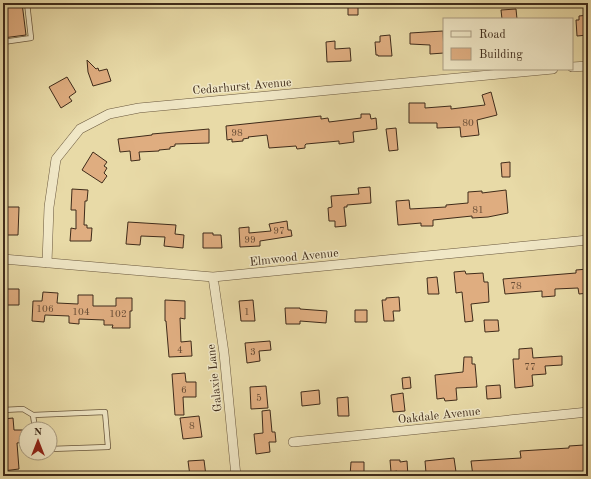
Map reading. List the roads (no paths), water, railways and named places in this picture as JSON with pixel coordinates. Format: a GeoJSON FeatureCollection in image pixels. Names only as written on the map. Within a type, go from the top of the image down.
{"type":"FeatureCollection","features":[{"type":"Feature","properties":{"kind":"street"},"geometry":{"type":"LineString","coordinates":[[573,67],[588,66]]}},
{"type":"Feature","properties":{"kind":"street","name":"Cedarhurst Avenue"},"geometry":{"type":"LineString","coordinates":[[47,263],[49,207],[56,159],[80,129],[109,114],[139,108],[542,70]]}},
{"type":"Feature","properties":{"kind":"street","name":"Elmwood Avenue"},"geometry":{"type":"LineString","coordinates":[[3,260],[213,277],[588,240]]}},
{"type":"Feature","properties":{"kind":"street","name":"Galaxie Lane"},"geometry":{"type":"LineString","coordinates":[[213,277],[224,353],[236,476]]}},
{"type":"Feature","properties":{"kind":"street","name":"Oakdale Avenue"},"geometry":{"type":"LineString","coordinates":[[293,442],[588,412]]}},
{"type":"Feature","properties":{"kind":"lane"},"geometry":{"type":"LineString","coordinates":[[3,42],[31,38],[27,3]]}},
{"type":"Feature","properties":{"kind":"lane"},"geometry":{"type":"LineString","coordinates":[[3,410],[23,409],[34,415],[105,412],[108,447],[58,450]]}},
{"type":"Feature","properties":{"kind":"lane"},"geometry":{"type":"LineString","coordinates":[[34,415],[34,421]]}}]}
